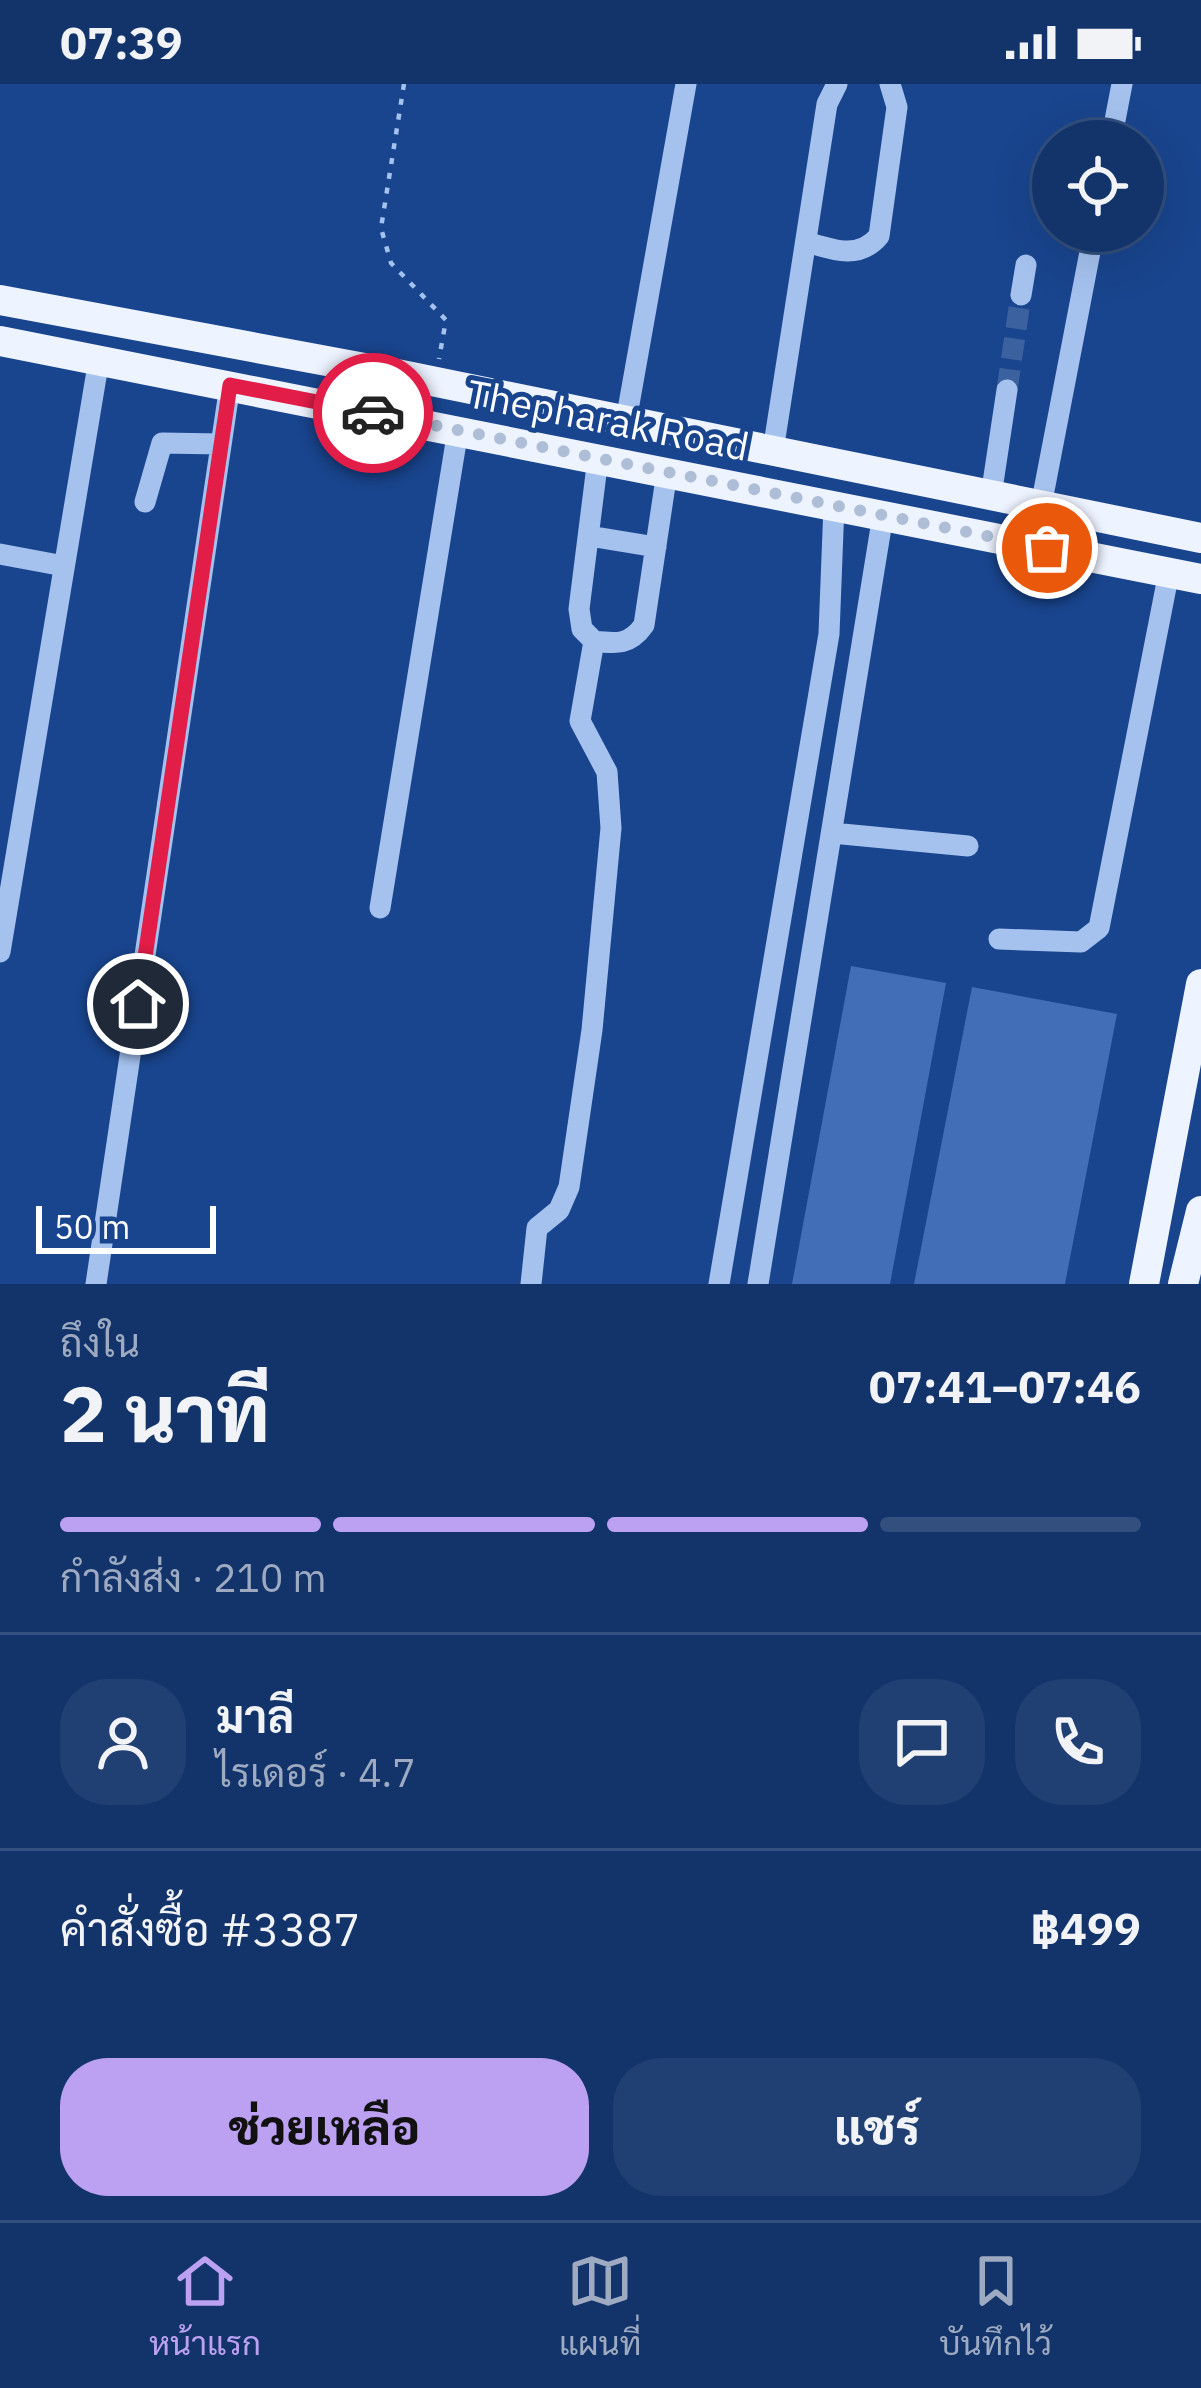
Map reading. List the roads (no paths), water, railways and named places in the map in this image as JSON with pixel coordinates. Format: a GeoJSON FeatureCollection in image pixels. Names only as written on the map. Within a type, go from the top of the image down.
{"type":"FeatureCollection","features":[{"type":"Feature","properties":{"kind":"main road","name":"Thepharak Road"},"geometry":{"type":"LineString","coordinates":[[0,300],[1196,535]]}},
{"type":"Feature","properties":{"kind":"main road","name":"Thepharak Road"},"geometry":{"type":"LineString","coordinates":[[0,341],[1188,579]]}},
{"type":"Feature","properties":{"kind":"main road"},"geometry":{"type":"LineString","coordinates":[[1144,1284],[1201,984]]}},
{"type":"Feature","properties":{"kind":"main road"},"geometry":{"type":"LineString","coordinates":[[1183,1284],[1201,1211]]}},
{"type":"Feature","properties":{"kind":"street"},"geometry":{"type":"LineString","coordinates":[[626,421],[686,84]]}},
{"type":"Feature","properties":{"kind":"street"},"geometry":{"type":"LineString","coordinates":[[772,451],[827,104],[837,84]]}},
{"type":"Feature","properties":{"kind":"street"},"geometry":{"type":"LineString","coordinates":[[807,242],[857,252],[879,236],[897,107],[890,84]]}},
{"type":"Feature","properties":{"kind":"street"},"geometry":{"type":"LineString","coordinates":[[1115,120],[1122,84]]}},
{"type":"Feature","properties":{"kind":"street"},"geometry":{"type":"LineString","coordinates":[[1041,506],[1090,252]]}},
{"type":"Feature","properties":{"kind":"street"},"geometry":{"type":"LineString","coordinates":[[1021,295],[1027,265]]}},
{"type":"Feature","properties":{"kind":"street"},"geometry":{"type":"LineString","coordinates":[[0,952],[99,359]]}},
{"type":"Feature","properties":{"kind":"street"},"geometry":{"type":"LineString","coordinates":[[96,1284],[230,385]]}},
{"type":"Feature","properties":{"kind":"street"},"geometry":{"type":"LineString","coordinates":[[991,496],[1007,390]]}},
{"type":"Feature","properties":{"kind":"street"},"geometry":{"type":"LineString","coordinates":[[380,908],[458,430]]}},
{"type":"Feature","properties":{"kind":"street"},"geometry":{"type":"LineString","coordinates":[[146,502],[162,443],[174,439],[221,443]]}},
{"type":"Feature","properties":{"kind":"street"},"geometry":{"type":"LineString","coordinates":[[598,458],[579,609],[582,629],[594,641],[620,644],[634,638],[644,625],[667,472]]}},
{"type":"Feature","properties":{"kind":"street"},"geometry":{"type":"LineString","coordinates":[[719,1284],[829,634],[834,505]]}},
{"type":"Feature","properties":{"kind":"street"},"geometry":{"type":"LineString","coordinates":[[758,1284],[884,515]]}},
{"type":"Feature","properties":{"kind":"street"},"geometry":{"type":"LineString","coordinates":[[589,536],[656,547]]}},
{"type":"Feature","properties":{"kind":"street"},"geometry":{"type":"LineString","coordinates":[[0,554],[64,566]]}},
{"type":"Feature","properties":{"kind":"street"},"geometry":{"type":"LineString","coordinates":[[999,939],[1081,943],[1099,928],[1188,579]]}},
{"type":"Feature","properties":{"kind":"street"},"geometry":{"type":"LineString","coordinates":[[531,1284],[537,1228],[559,1210],[568,1187],[606,901],[611,827],[607,772],[580,721],[594,641]]}},
{"type":"Feature","properties":{"kind":"street"},"geometry":{"type":"LineString","coordinates":[[832,833],[968,846]]}},
{"type":"Feature","properties":{"kind":"tunnel"},"geometry":{"type":"LineString","coordinates":[[1007,390],[1021,295]]}}]}
